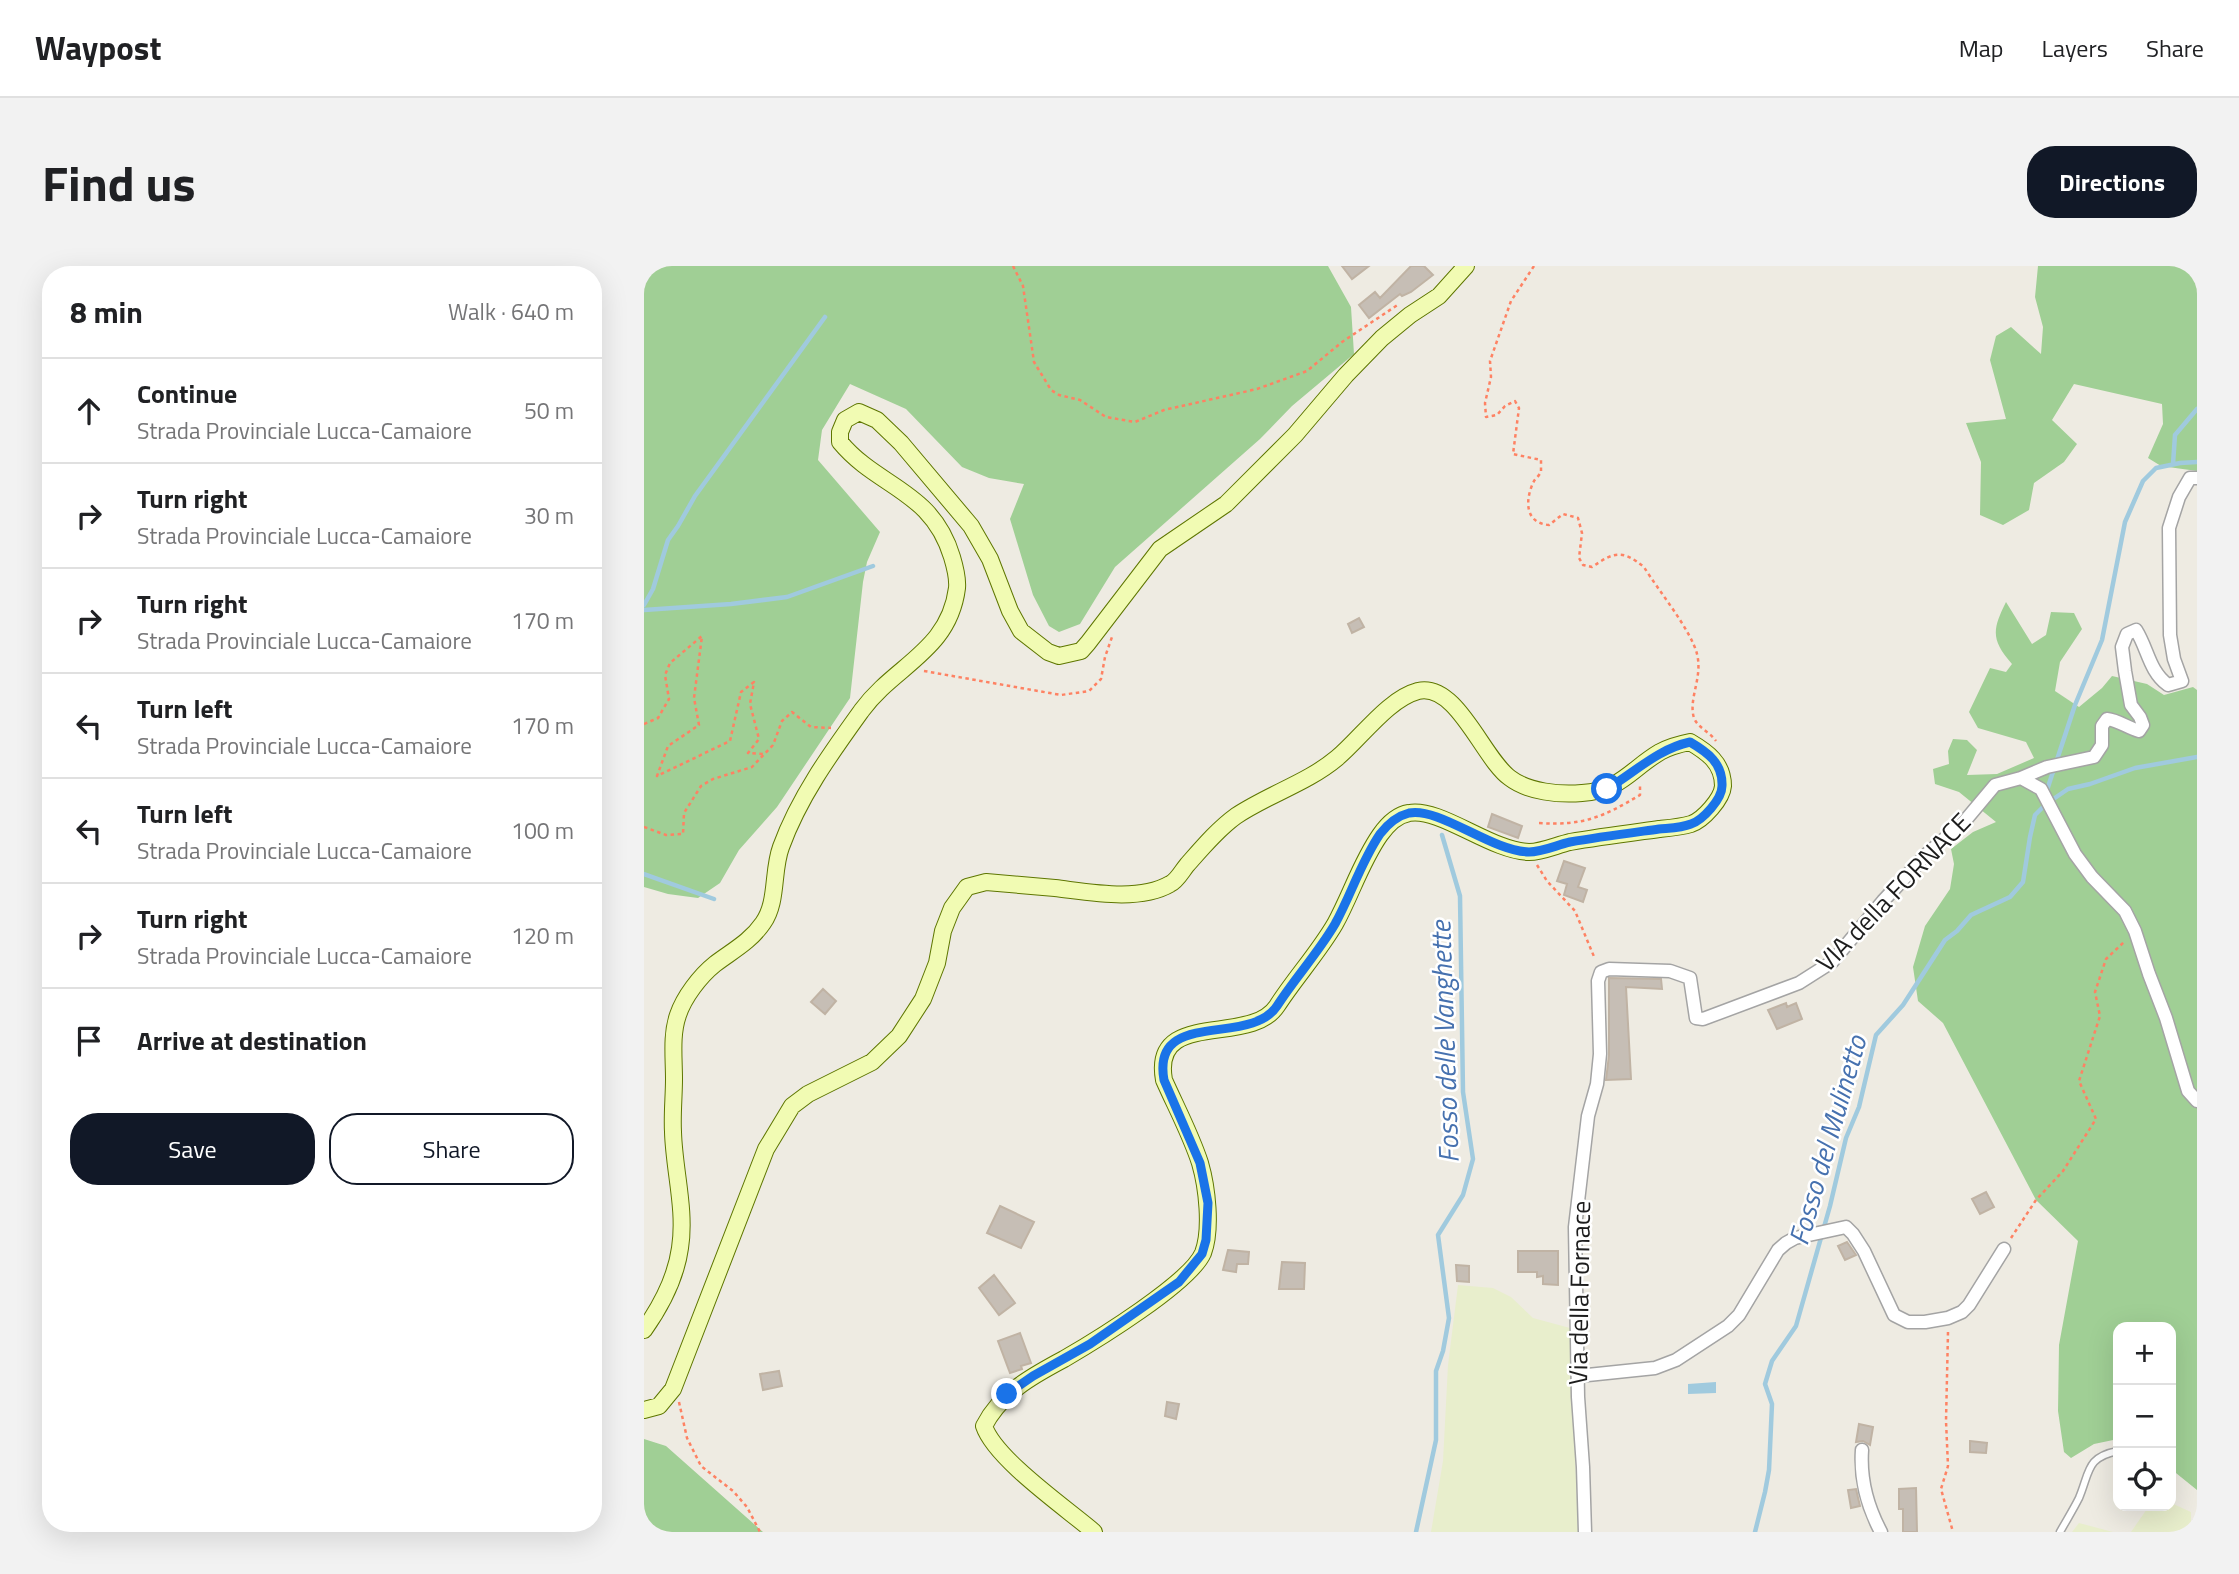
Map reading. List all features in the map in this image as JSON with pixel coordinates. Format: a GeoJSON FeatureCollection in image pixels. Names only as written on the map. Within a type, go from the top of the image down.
{"type":"FeatureCollection","features":[{"type":"Feature","properties":{"kind":"main road"},"geometry":{"type":"LineString","coordinates":[[644,1330],[661,1303],[680,1248],[681,1215],[673,1132],[674,1034],[678,1015],[688,996],[707,971],[741,947],[765,921],[772,901],[775,868],[804,796],[877,691],[932,645],[943,630],[949,619],[957,587],[949,548],[930,513],[850,454],[840,442],[840,432],[845,420],[859,412],[877,420],[901,443],[971,526],[990,559],[1010,611],[1021,631],[1048,652],[1059,656],[1081,651],[1160,549],[1226,504],[1295,435],[1382,338],[1439,296],[1466,266]]}},
{"type":"Feature","properties":{"kind":"main road"},"geometry":{"type":"LineString","coordinates":[[644,1410],[659,1406],[673,1389],[744,1209],[753,1178],[779,1126],[792,1106],[808,1094],[872,1062],[899,1036],[923,999],[937,963],[943,931],[952,908],[967,887],[986,882],[1125,895],[1171,884],[1233,818],[1263,799],[1317,773],[1357,740],[1380,716],[1415,692],[1428,690],[1438,693],[1451,703],[1493,761],[1510,779],[1530,788],[1582,793],[1607,789],[1659,753],[1690,742],[1706,751],[1722,774],[1723,788],[1717,803],[1693,824],[1569,842],[1530,852],[1497,845],[1426,815],[1410,813],[1394,819],[1381,833],[1367,857],[1332,928],[1272,1013],[1256,1022],[1237,1027],[1188,1035],[1178,1039],[1165,1052],[1162,1067],[1164,1080],[1200,1163],[1208,1203],[1206,1240],[1202,1254],[1179,1282],[1090,1344],[1007,1394],[992,1411],[984,1426],[988,1439],[1007,1459],[1094,1532]]}},
{"type":"Feature","properties":{"kind":"street","name":"VIA della FORNACE"},"geometry":{"type":"LineString","coordinates":[[1601,972],[1671,971],[1690,978],[1696,1018],[1703,1019],[1799,983],[1832,962],[1883,901],[1927,854],[1964,822],[1995,785],[2054,765],[2094,757],[2102,745],[2102,726],[2107,719],[2139,731],[2143,725],[2131,705],[2122,647],[2127,634],[2136,630],[2158,678],[2168,685],[2182,681],[2174,659],[2170,635],[2169,528],[2184,488],[2190,478],[2197,478]]}},
{"type":"Feature","properties":{"kind":"street"},"geometry":{"type":"LineString","coordinates":[[2021,778],[2041,789],[2075,854],[2092,877],[2125,911],[2135,931],[2166,1018],[2188,1091],[2197,1101]]}},
{"type":"Feature","properties":{"kind":"street","name":"Via della Fornace"},"geometry":{"type":"LineString","coordinates":[[1585,1532],[1575,1227],[1588,1116],[1597,1084],[1600,1054],[1598,981],[1601,972]]}},
{"type":"Feature","properties":{"kind":"street"},"geometry":{"type":"LineString","coordinates":[[1578,1376],[1655,1368],[1676,1360],[1728,1326],[1739,1315],[1778,1250],[1795,1238],[1846,1227],[1853,1234],[1877,1276],[1894,1315],[1908,1322],[1948,1318],[1962,1312],[2004,1250]]}},
{"type":"Feature","properties":{"kind":"street"},"geometry":{"type":"LineString","coordinates":[[1862,1450],[1861,1468],[1866,1500],[1881,1532]]}},
{"type":"Feature","properties":{"kind":"lane"},"geometry":{"type":"LineString","coordinates":[[2060,1532],[2080,1496],[2084,1479],[2094,1460],[2113,1452]]}},
{"type":"Feature","properties":{"kind":"lane"},"geometry":{"type":"LineString","coordinates":[[2193,1532],[2197,1521]]}},
{"type":"Feature","properties":{"kind":"path"},"geometry":{"type":"LineString","coordinates":[[1013,266],[1023,286],[1034,362],[1051,390],[1059,395],[1080,400],[1106,417],[1135,422],[1164,410],[1257,389],[1307,372],[1342,342],[1401,302]]}},
{"type":"Feature","properties":{"kind":"path"},"geometry":{"type":"LineString","coordinates":[[1534,266],[1511,301],[1490,361],[1491,377],[1485,403],[1486,416],[1497,415],[1515,401],[1519,408],[1513,454],[1541,460],[1541,471],[1528,495],[1527,507],[1532,519],[1540,525],[1549,525],[1563,514],[1578,518],[1581,533],[1579,558],[1583,565],[1592,566],[1614,554],[1623,554],[1634,559],[1644,567],[1692,639],[1698,656],[1699,676],[1692,709],[1695,721],[1714,737],[1717,743],[1716,762]]}},
{"type":"Feature","properties":{"kind":"path"},"geometry":{"type":"LineString","coordinates":[[904,667],[1060,695],[1089,691],[1101,679],[1105,657],[1114,633]]}},
{"type":"Feature","properties":{"kind":"path"},"geometry":{"type":"LineString","coordinates":[[644,724],[658,718],[669,699],[666,675],[670,663],[702,636],[694,698],[699,725],[668,746],[657,776],[730,741],[741,692],[754,682],[750,704],[758,739],[748,753],[764,754]]}},
{"type":"Feature","properties":{"kind":"path"},"geometry":{"type":"LineString","coordinates":[[644,827],[666,835],[683,834],[684,813],[701,786],[713,779],[752,767],[773,745],[782,721],[792,712],[811,727],[849,729]]}},
{"type":"Feature","properties":{"kind":"path"},"geometry":{"type":"LineString","coordinates":[[1539,823],[1591,820],[1611,812],[1640,795],[1638,769]]}},
{"type":"Feature","properties":{"kind":"path"},"geometry":{"type":"LineString","coordinates":[[1530,852],[1547,881],[1575,911],[1601,972]]}},
{"type":"Feature","properties":{"kind":"path"},"geometry":{"type":"LineString","coordinates":[[2004,1250],[2036,1200],[2063,1171],[2096,1119],[2079,1081],[2100,1016],[2095,992],[2106,959],[2135,931]]}},
{"type":"Feature","properties":{"kind":"path"},"geometry":{"type":"LineString","coordinates":[[1948,1318],[1948,1466],[1941,1489],[1953,1532]]}},
{"type":"Feature","properties":{"kind":"path"},"geometry":{"type":"LineString","coordinates":[[679,1401],[687,1438],[701,1466],[733,1491],[747,1507],[760,1532]]}},
{"type":"Feature","properties":{"kind":"green space"},"geometry":{"type":"Polygon","coordinates":[[[644,266],[1328,266],[1351,307],[1354,354],[1292,406],[1260,439],[1115,567],[1080,624],[1059,632],[1049,626],[1033,595],[1010,519],[1024,484],[989,478],[962,467],[906,409],[850,384],[822,430],[818,460],[880,532],[867,562],[863,582],[850,698],[777,807],[739,850],[720,883],[698,898],[644,887],[644,266]]]}},
{"type":"Feature","properties":{"kind":"green space"},"geometry":{"type":"Polygon","coordinates":[[[2038,266],[2197,266],[2197,471],[2161,466],[2148,458],[2163,424],[2162,404],[2074,384],[2052,420],[2077,444],[2064,462],[2034,483],[2029,510],[2003,525],[1980,515],[1981,462],[1966,423],[2006,419],[1990,360],[1996,336],[2011,327],[2041,354],[2043,327],[2035,297],[2038,266]]]}},
{"type":"Feature","properties":{"kind":"green space"},"geometry":{"type":"Polygon","coordinates":[[[2006,602],[2032,644],[2046,635],[2051,612],[2074,613],[2082,629],[2060,662],[2055,691],[2079,707],[2112,676],[2147,684],[2164,695],[2193,687],[2197,690],[2197,1490],[2176,1473],[2176,1322],[2113,1322],[2113,1440],[2094,1444],[2071,1458],[2064,1452],[2058,1411],[2059,1345],[2078,1241],[2036,1200],[1943,1023],[1918,1001],[1913,967],[1925,926],[1950,889],[1954,864],[1951,849],[1973,832],[1996,822],[1959,792],[1935,784],[1933,769],[1949,764],[1948,751],[1953,739],[1967,740],[1977,750],[1967,775],[1997,774],[2034,758],[2026,742],[1978,728],[1969,712],[1990,668],[2006,672],[2012,664],[1997,641],[1998,620],[2006,602]]]}},
{"type":"Feature","properties":{"kind":"green space"},"geometry":{"type":"Polygon","coordinates":[[[1458,1285],[1493,1288],[1511,1297],[1533,1318],[1570,1328],[1578,1532],[1431,1532],[1443,1461],[1448,1365],[1458,1285]]]}},
{"type":"Feature","properties":{"kind":"green space"},"geometry":{"type":"Polygon","coordinates":[[[644,1439],[666,1446],[763,1532],[644,1532],[644,1439]]]}},
{"type":"Feature","properties":{"kind":"green space"},"geometry":{"type":"Polygon","coordinates":[[[2176,1505],[2191,1512],[2191,1532],[2131,1532],[2146,1511],[2176,1511],[2176,1505]]]}},
{"type":"Feature","properties":{"kind":"green space"},"geometry":{"type":"Polygon","coordinates":[[[2079,1523],[2113,1532],[2072,1532],[2079,1523]]]}},
{"type":"Feature","properties":{"kind":"water"},"geometry":{"type":"Polygon","coordinates":[[[1716,1382],[1716,1393],[1688,1394],[1688,1384],[1716,1382]]]}},
{"type":"Feature","properties":{"kind":"building"},"geometry":{"type":"Polygon","coordinates":[[[1342,266],[1369,266],[1352,279],[1342,266]]]}},
{"type":"Feature","properties":{"kind":"building"},"geometry":{"type":"Polygon","coordinates":[[[1411,266],[1424,266],[1433,275],[1411,292],[1402,296],[1400,294],[1369,318],[1359,305],[1375,292],[1380,298],[1411,266]]]}},
{"type":"Feature","properties":{"kind":"building"},"geometry":{"type":"Polygon","coordinates":[[[1359,618],[1364,627],[1352,633],[1348,624],[1359,618]]]}},
{"type":"Feature","properties":{"kind":"building"},"geometry":{"type":"Polygon","coordinates":[[[1492,814],[1522,826],[1518,838],[1488,827],[1492,814]]]}},
{"type":"Feature","properties":{"kind":"building"},"geometry":{"type":"Polygon","coordinates":[[[1564,861],[1585,868],[1578,887],[1587,890],[1583,902],[1564,895],[1567,884],[1557,881],[1564,861]]]}},
{"type":"Feature","properties":{"kind":"building"},"geometry":{"type":"Polygon","coordinates":[[[1609,978],[1661,979],[1662,989],[1626,987],[1631,1079],[1606,1080],[1609,1055],[1609,978]]]}},
{"type":"Feature","properties":{"kind":"building"},"geometry":{"type":"Polygon","coordinates":[[[823,989],[836,1001],[825,1014],[811,1002],[823,989]]]}},
{"type":"Feature","properties":{"kind":"building"},"geometry":{"type":"Polygon","coordinates":[[[1786,1003],[1787,1007],[1796,1003],[1802,1019],[1777,1029],[1768,1010],[1786,1003]]]}},
{"type":"Feature","properties":{"kind":"building"},"geometry":{"type":"Polygon","coordinates":[[[1986,1192],[1994,1207],[1980,1214],[1972,1199],[1986,1192]]]}},
{"type":"Feature","properties":{"kind":"building"},"geometry":{"type":"Polygon","coordinates":[[[1000,1206],[1034,1222],[1021,1248],[987,1233],[1000,1206]]]}},
{"type":"Feature","properties":{"kind":"building"},"geometry":{"type":"Polygon","coordinates":[[[1847,1242],[1856,1255],[1845,1260],[1838,1246],[1847,1242]]]}},
{"type":"Feature","properties":{"kind":"building"},"geometry":{"type":"Polygon","coordinates":[[[1228,1250],[1249,1252],[1248,1264],[1237,1264],[1236,1272],[1223,1270],[1228,1250]]]}},
{"type":"Feature","properties":{"kind":"building"},"geometry":{"type":"Polygon","coordinates":[[[1518,1251],[1558,1251],[1558,1285],[1543,1284],[1543,1276],[1537,1277],[1537,1272],[1518,1272],[1518,1251]]]}},
{"type":"Feature","properties":{"kind":"building"},"geometry":{"type":"Polygon","coordinates":[[[1282,1262],[1305,1263],[1304,1289],[1279,1289],[1282,1262]]]}},
{"type":"Feature","properties":{"kind":"building"},"geometry":{"type":"Polygon","coordinates":[[[1456,1265],[1469,1266],[1469,1282],[1457,1281],[1456,1265]]]}},
{"type":"Feature","properties":{"kind":"building"},"geometry":{"type":"Polygon","coordinates":[[[994,1275],[1015,1303],[999,1315],[979,1288],[994,1275]]]}},
{"type":"Feature","properties":{"kind":"building"},"geometry":{"type":"Polygon","coordinates":[[[1020,1333],[1031,1363],[1010,1373],[998,1341],[1020,1333]]]}},
{"type":"Feature","properties":{"kind":"building"},"geometry":{"type":"Polygon","coordinates":[[[779,1371],[782,1386],[763,1390],[760,1374],[779,1371]]]}},
{"type":"Feature","properties":{"kind":"building"},"geometry":{"type":"Polygon","coordinates":[[[1167,1402],[1179,1404],[1176,1419],[1165,1416],[1167,1402]]]}},
{"type":"Feature","properties":{"kind":"building"},"geometry":{"type":"Polygon","coordinates":[[[1859,1424],[1873,1427],[1870,1445],[1863,1441],[1856,1442],[1859,1424]]]}},
{"type":"Feature","properties":{"kind":"building"},"geometry":{"type":"Polygon","coordinates":[[[1970,1441],[1987,1443],[1986,1453],[1970,1452],[1970,1441]]]}},
{"type":"Feature","properties":{"kind":"building"},"geometry":{"type":"Polygon","coordinates":[[[1916,1488],[1917,1532],[1903,1532],[1903,1509],[1899,1509],[1899,1489],[1916,1488]]]}},
{"type":"Feature","properties":{"kind":"building"},"geometry":{"type":"Polygon","coordinates":[[[1856,1489],[1860,1506],[1851,1508],[1848,1490],[1856,1489]]]}},
{"type":"Feature","properties":{"kind":"waterway"},"geometry":{"type":"LineString","coordinates":[[644,605],[653,589],[668,540],[695,496],[825,317]]}},
{"type":"Feature","properties":{"kind":"waterway"},"geometry":{"type":"LineString","coordinates":[[2173,464],[2175,435],[2197,409]]}},
{"type":"Feature","properties":{"kind":"waterway"},"geometry":{"type":"LineString","coordinates":[[2047,790],[2075,705],[2102,640],[2125,522],[2143,481],[2156,468],[2197,462]]}},
{"type":"Feature","properties":{"kind":"waterway"},"geometry":{"type":"LineString","coordinates":[[644,610],[787,597],[873,566]]}},
{"type":"Feature","properties":{"kind":"waterway","name":"Fosso del Mulinetto"},"geometry":{"type":"LineString","coordinates":[[1755,1532],[1769,1470],[1772,1404],[1765,1384],[1772,1361],[1796,1326],[1846,1138],[1859,1107],[1876,1035],[1903,1005],[1945,940],[1971,915],[2010,897],[2023,882],[2035,815],[2046,804],[2068,789],[2135,768],[2197,757]]}},
{"type":"Feature","properties":{"kind":"waterway","name":"Fosso delle Vanghette"},"geometry":{"type":"LineString","coordinates":[[1416,1532],[1436,1440],[1436,1371],[1449,1318],[1438,1235],[1463,1195],[1473,1159],[1463,1092],[1460,896],[1442,835]]}},
{"type":"Feature","properties":{"kind":"waterway"},"geometry":{"type":"LineString","coordinates":[[644,874],[714,899]]}},
{"type":"Feature","properties":{"kind":"route"},"geometry":{"type":"LineString","coordinates":[[1007,1394],[1090,1344],[1179,1282],[1202,1254],[1206,1240],[1208,1203],[1200,1163],[1164,1080],[1162,1067],[1165,1052],[1178,1039],[1188,1035],[1237,1027],[1256,1022],[1272,1013],[1332,928],[1367,857],[1381,833],[1394,819],[1410,813],[1426,815],[1497,845],[1530,852],[1569,842],[1693,824],[1717,803],[1723,788],[1722,774],[1716,762],[1706,751],[1690,742],[1659,753],[1607,789]]}}]}
